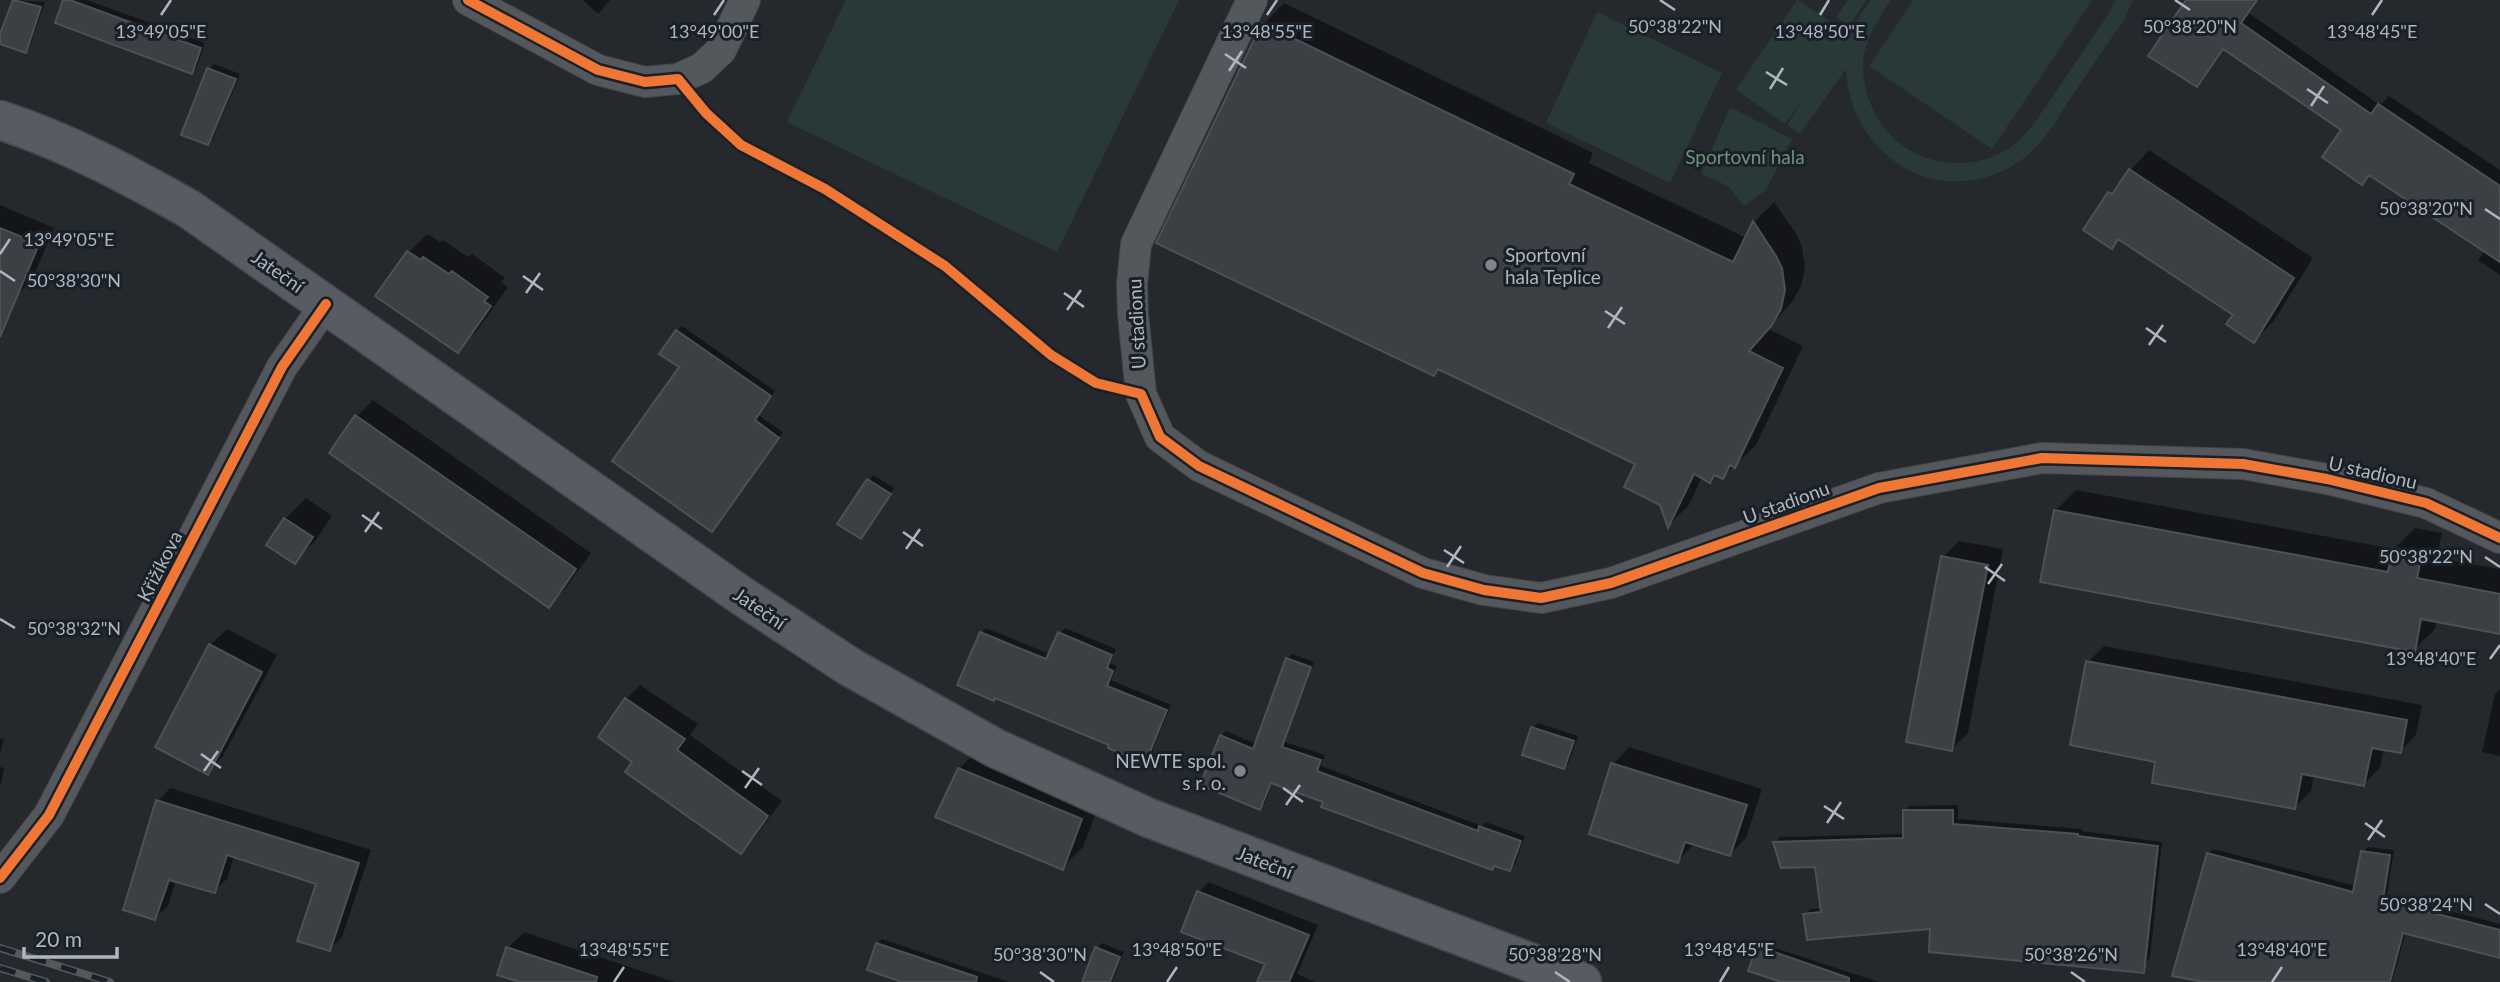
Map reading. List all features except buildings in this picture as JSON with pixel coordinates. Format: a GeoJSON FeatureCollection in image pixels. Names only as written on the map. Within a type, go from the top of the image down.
{"type":"FeatureCollection","features":[{"type":"Feature","properties":{"kind":"main road","name":"Jateční"},"geometry":{"type":"LineString","coordinates":[[0,120],[48,136],[127,174],[190,209],[742,596],[850,667],[995,748],[1149,818],[1582,982]]}},
{"type":"Feature","properties":{"kind":"street"},"geometry":{"type":"LineString","coordinates":[[468,0],[598,70],[645,82],[678,79],[702,68],[721,50],[746,0]]}},
{"type":"Feature","properties":{"kind":"street","name":"U stadionu"},"geometry":{"type":"LineString","coordinates":[[1252,0],[1136,244],[1132,285],[1141,394],[1160,437],[1199,466],[1423,573],[1484,590],[1541,598],[1611,583],[1878,488],[2042,458],[2243,464],[2327,479],[2426,503],[2500,538]]}},
{"type":"Feature","properties":{"kind":"street","name":"Křižíkova"},"geometry":{"type":"LineString","coordinates":[[0,878],[50,814],[282,367],[326,304]]}},
{"type":"Feature","properties":{"kind":"green space"},"geometry":{"type":"Polygon","coordinates":[[[846,0],[1179,0],[1057,252],[787,122],[846,0]]]}},
{"type":"Feature","properties":{"kind":"green space"},"geometry":{"type":"Polygon","coordinates":[[[1797,0],[1848,33],[1871,0],[1891,0],[1873,29],[1864,54],[1866,91],[1871,105],[1893,138],[1908,149],[1926,158],[1963,163],[2001,153],[2019,141],[2033,125],[2110,12],[2115,0],[2133,0],[2125,18],[2036,148],[2016,164],[2000,172],[1983,178],[1947,181],[1912,172],[1897,163],[1876,144],[1855,110],[1847,84],[1846,69],[1800,134],[1787,125],[1803,99],[1785,124],[1736,90],[1797,0]]]}},
{"type":"Feature","properties":{"kind":"green space"},"geometry":{"type":"Polygon","coordinates":[[[1848,0],[1866,0],[1849,26],[1836,17],[1848,0]]]}},
{"type":"Feature","properties":{"kind":"green space"},"geometry":{"type":"Polygon","coordinates":[[[1913,0],[2092,0],[1992,149],[1869,66],[1913,0]]]}},
{"type":"Feature","properties":{"kind":"green space"},"geometry":{"type":"Polygon","coordinates":[[[1597,12],[1722,73],[1670,183],[1546,123],[1597,12]]]}},
{"type":"Feature","properties":{"kind":"green space","name":"Sportovní hala"},"geometry":{"type":"Polygon","coordinates":[[[1730,107],[1792,139],[1766,190],[1744,206],[1728,186],[1701,174],[1730,107]]]}},
{"type":"Feature","properties":{"kind":"railway"},"geometry":{"type":"LineString","coordinates":[[0,948],[110,982]]}},
{"type":"Feature","properties":{"kind":"railway"},"geometry":{"type":"LineString","coordinates":[[0,968],[46,982]]}},
{"type":"Feature","properties":{"kind":"cycle path"},"geometry":{"type":"LineString","coordinates":[[468,0],[598,70],[645,82],[678,79],[706,113],[741,145],[825,189],[945,266],[1051,355],[1096,383],[1141,394],[1160,437],[1199,466],[1423,573],[1484,590],[1541,598],[1611,583],[1879,488],[2042,458],[2243,464],[2327,479],[2426,503],[2500,538]]}},
{"type":"Feature","properties":{"kind":"cycle path"},"geometry":{"type":"LineString","coordinates":[[0,878],[49,815],[282,367],[326,304]]}},
{"type":"Feature","properties":{"kind":"place","name":"Sportovní hala Teplice"},"geometry":{"type":"Point","coordinates":[1491,265]}},
{"type":"Feature","properties":{"kind":"place","name":"NEWTE spol. s r. o."},"geometry":{"type":"Point","coordinates":[1240,771]}}]}
